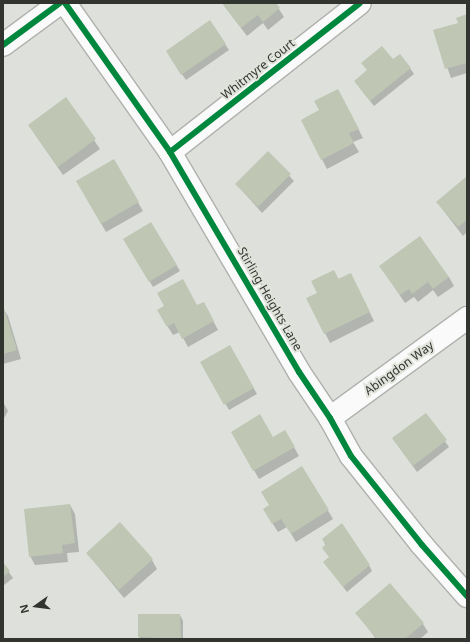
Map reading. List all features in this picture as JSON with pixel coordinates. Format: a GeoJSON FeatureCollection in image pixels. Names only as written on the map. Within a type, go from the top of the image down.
{"type":"FeatureCollection","features":[{"type":"Feature","properties":{"kind":"street"},"geometry":{"type":"LineString","coordinates":[[3,45],[60,3]]}},
{"type":"Feature","properties":{"kind":"street","name":"Stirling Heights Lane"},"geometry":{"type":"LineString","coordinates":[[65,3],[170,152],[299,372],[330,418],[351,456],[422,545],[467,596]]}},
{"type":"Feature","properties":{"kind":"street","name":"Whitmyre Court"},"geometry":{"type":"LineString","coordinates":[[170,152],[360,3]]}},
{"type":"Feature","properties":{"kind":"street","name":"Abingdon Way"},"geometry":{"type":"LineString","coordinates":[[330,418],[467,318]]}},
{"type":"Feature","properties":{"kind":"building"},"geometry":{"type":"Polygon","coordinates":[[[222,3],[276,3],[280,8],[263,22],[258,15],[241,28],[222,3]]]}},
{"type":"Feature","properties":{"kind":"building"},"geometry":{"type":"Polygon","coordinates":[[[467,14],[467,63],[445,69],[433,30],[458,23],[456,18],[467,14]]]}},
{"type":"Feature","properties":{"kind":"building"},"geometry":{"type":"Polygon","coordinates":[[[210,20],[226,44],[181,75],[166,51],[210,20]]]}},
{"type":"Feature","properties":{"kind":"building"},"geometry":{"type":"Polygon","coordinates":[[[382,46],[393,59],[400,54],[411,68],[370,101],[354,81],[367,70],[361,63],[382,46]]]}},
{"type":"Feature","properties":{"kind":"building"},"geometry":{"type":"Polygon","coordinates":[[[338,89],[359,129],[349,133],[354,143],[321,160],[301,120],[319,110],[314,101],[338,89]]]}},
{"type":"Feature","properties":{"kind":"building"},"geometry":{"type":"Polygon","coordinates":[[[66,97],[96,139],[58,167],[28,125],[66,97]]]}},
{"type":"Feature","properties":{"kind":"building"},"geometry":{"type":"Polygon","coordinates":[[[268,151],[291,174],[258,207],[235,184],[268,151]]]}},
{"type":"Feature","properties":{"kind":"building"},"geometry":{"type":"Polygon","coordinates":[[[114,159],[139,202],[101,224],[76,181],[114,159]]]}},
{"type":"Feature","properties":{"kind":"building"},"geometry":{"type":"Polygon","coordinates":[[[467,176],[467,220],[458,227],[436,202],[467,176]]]}},
{"type":"Feature","properties":{"kind":"building"},"geometry":{"type":"Polygon","coordinates":[[[151,222],[177,265],[149,282],[123,239],[151,222]]]}},
{"type":"Feature","properties":{"kind":"building"},"geometry":{"type":"Polygon","coordinates":[[[420,236],[449,277],[433,289],[428,282],[412,294],[409,289],[400,295],[379,266],[420,236]]]}},
{"type":"Feature","properties":{"kind":"building"},"geometry":{"type":"Polygon","coordinates":[[[334,270],[338,279],[351,273],[370,312],[324,334],[306,298],[317,293],[311,281],[334,270]]]}},
{"type":"Feature","properties":{"kind":"building"},"geometry":{"type":"Polygon","coordinates":[[[183,279],[197,305],[204,302],[214,321],[182,339],[174,323],[167,327],[157,310],[164,306],[157,293],[183,279]]]}},
{"type":"Feature","properties":{"kind":"building"},"geometry":{"type":"Polygon","coordinates":[[[3,305],[17,350],[3,354],[3,305]]]}},
{"type":"Feature","properties":{"kind":"building"},"geometry":{"type":"Polygon","coordinates":[[[230,345],[254,388],[224,405],[200,362],[230,345]]]}},
{"type":"Feature","properties":{"kind":"building"},"geometry":{"type":"Polygon","coordinates":[[[426,413],[447,440],[413,466],[392,438],[426,413]]]}},
{"type":"Feature","properties":{"kind":"building"},"geometry":{"type":"Polygon","coordinates":[[[260,414],[273,437],[285,430],[295,447],[253,471],[231,432],[260,414]]]}},
{"type":"Feature","properties":{"kind":"building"},"geometry":{"type":"Polygon","coordinates":[[[302,466],[329,510],[291,534],[281,519],[272,524],[263,509],[269,505],[261,492],[302,466]]]}},
{"type":"Feature","properties":{"kind":"building"},"geometry":{"type":"Polygon","coordinates":[[[70,504],[75,543],[62,545],[63,553],[29,557],[24,509],[70,504]]]}},
{"type":"Feature","properties":{"kind":"building"},"geometry":{"type":"Polygon","coordinates":[[[120,522],[153,559],[119,590],[86,553],[120,522]]]}},
{"type":"Feature","properties":{"kind":"building"},"geometry":{"type":"Polygon","coordinates":[[[342,523],[370,565],[343,587],[323,562],[329,557],[322,548],[326,544],[322,539],[342,523]]]}},
{"type":"Feature","properties":{"kind":"building"},"geometry":{"type":"Polygon","coordinates":[[[3,562],[10,571],[3,577],[3,562]]]}},
{"type":"Feature","properties":{"kind":"building"},"geometry":{"type":"Polygon","coordinates":[[[390,583],[424,623],[405,639],[377,639],[355,613],[390,583]]]}},
{"type":"Feature","properties":{"kind":"building"},"geometry":{"type":"Polygon","coordinates":[[[138,614],[180,614],[181,639],[138,637],[138,614]]]}},
{"type":"Feature","properties":{"kind":"cycle path"},"geometry":{"type":"LineString","coordinates":[[3,45],[60,3]]}},
{"type":"Feature","properties":{"kind":"cycle path"},"geometry":{"type":"LineString","coordinates":[[65,3],[170,152],[299,372],[330,418],[351,456],[422,545],[467,596]]}},
{"type":"Feature","properties":{"kind":"cycle path"},"geometry":{"type":"LineString","coordinates":[[170,152],[360,3]]}}]}
